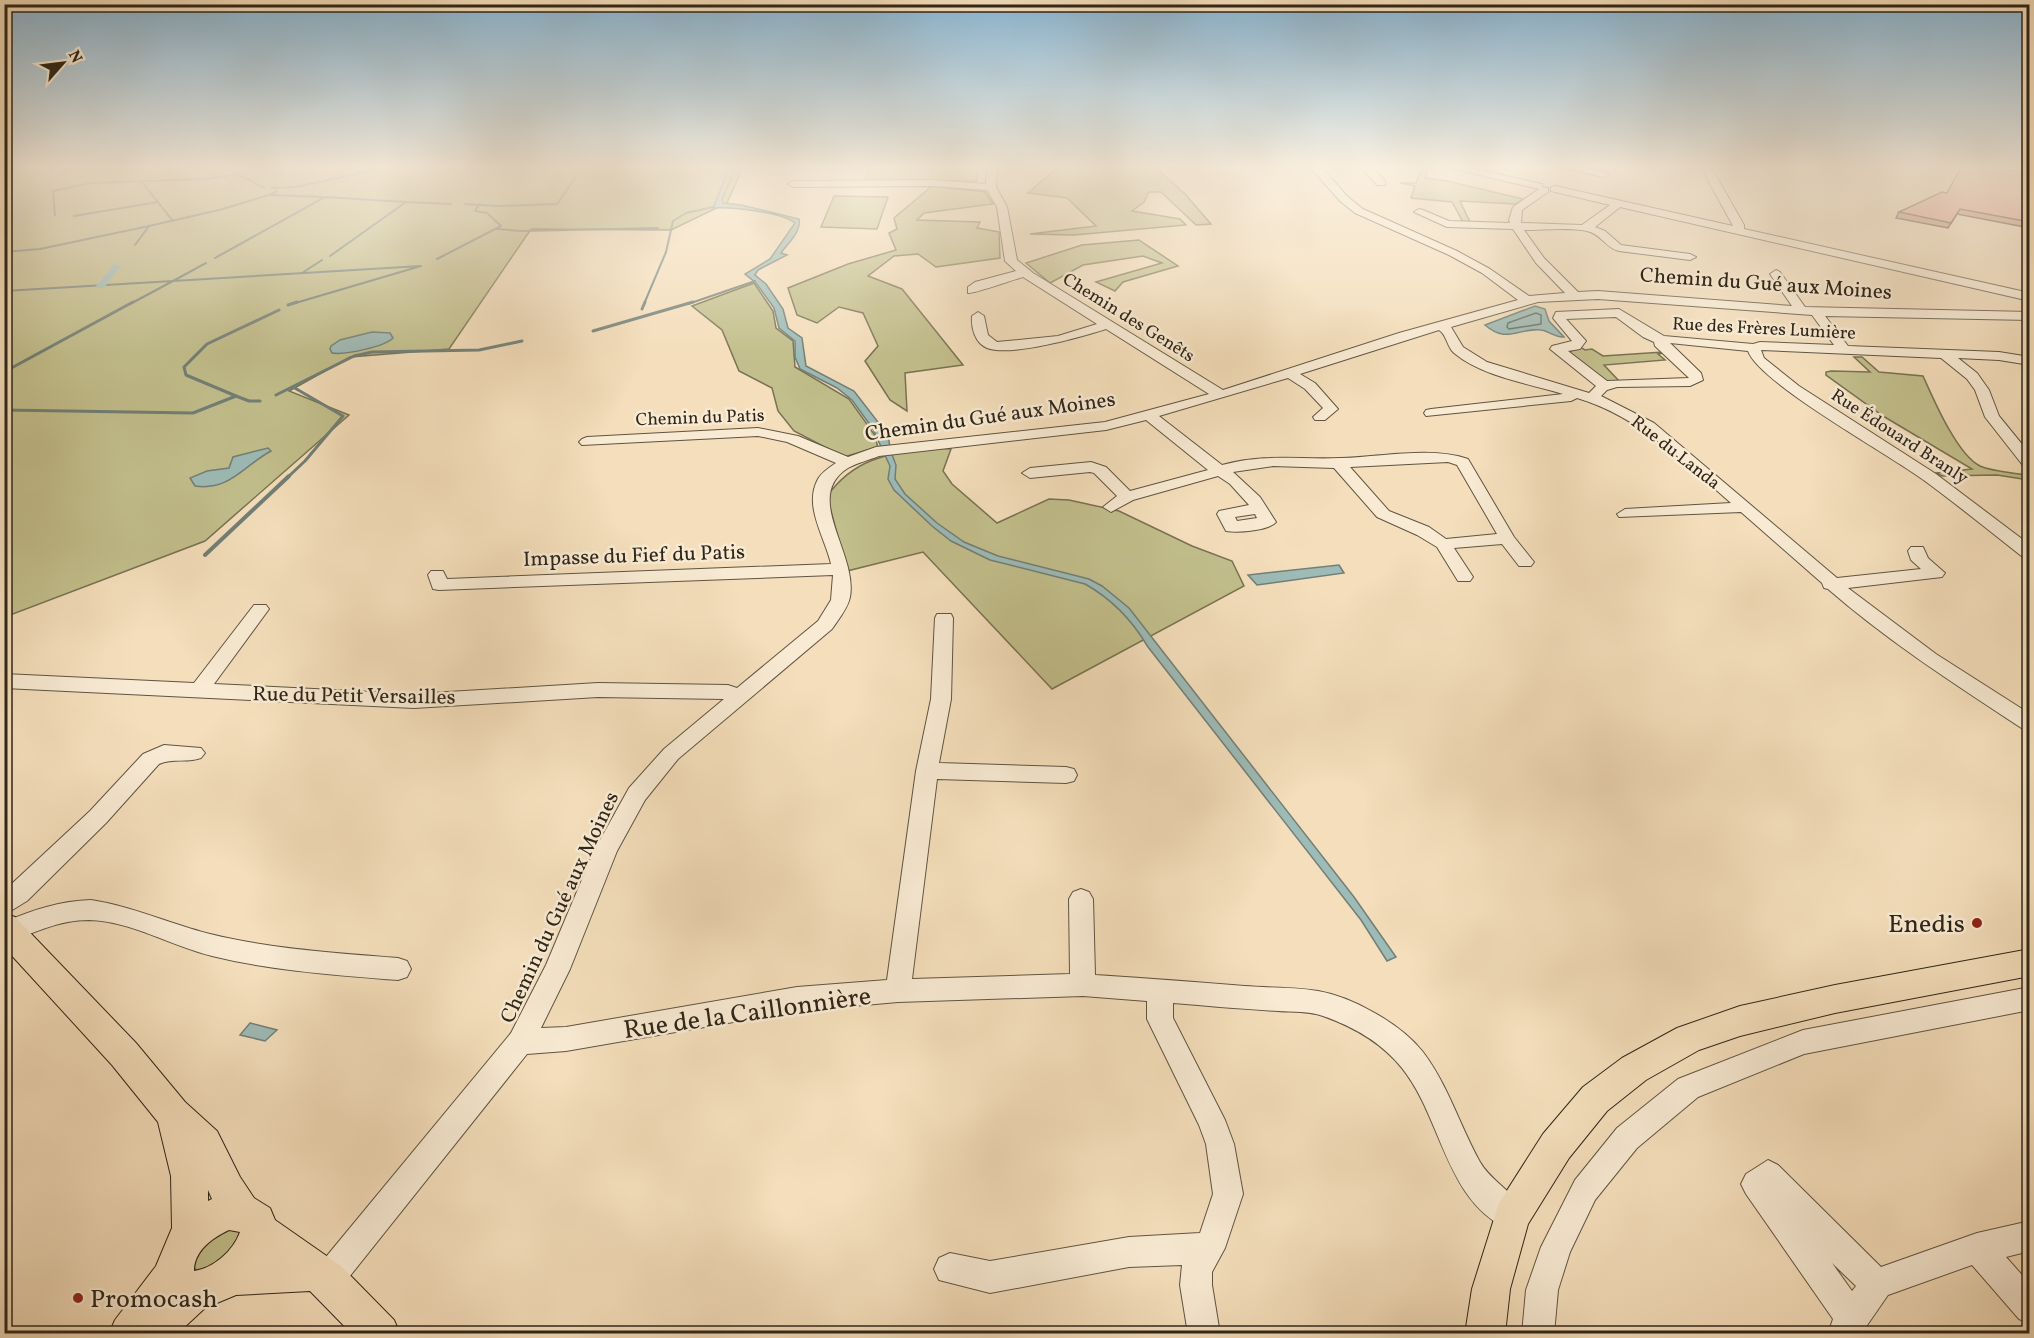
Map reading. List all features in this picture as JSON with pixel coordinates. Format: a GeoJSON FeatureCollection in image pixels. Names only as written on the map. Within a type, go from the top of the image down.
{"type":"FeatureCollection","features":[{"type":"Feature","properties":{"kind":"main road"},"geometry":{"type":"LineString","coordinates":[[6,920],[124,1054],[173,1114],[204,1143],[226,1190],[250,1221],[321,1276],[380,1334]]}},
{"type":"Feature","properties":{"kind":"main road"},"geometry":{"type":"LineString","coordinates":[[1485,1334],[1491,1289],[1512,1216],[1556,1146],[1595,1099],[1634,1069],[1689,1039],[1740,1021],[1835,999],[2030,962]]}},
{"type":"Feature","properties":{"kind":"main road"},"geometry":{"type":"LineString","coordinates":[[173,1114],[189,1176],[191,1233]]}},
{"type":"Feature","properties":{"kind":"main road"},"geometry":{"type":"LineString","coordinates":[[184,1282],[177,1254],[191,1233],[216,1216],[250,1221]]}},
{"type":"Feature","properties":{"kind":"main road"},"geometry":{"type":"LineString","coordinates":[[184,1282],[207,1289],[233,1276],[252,1253],[257,1242],[250,1221]]}},
{"type":"Feature","properties":{"kind":"main road"},"geometry":{"type":"LineString","coordinates":[[233,1276],[321,1276]]}},
{"type":"Feature","properties":{"kind":"main road"},"geometry":{"type":"LineString","coordinates":[[129,1334],[184,1282]]}},
{"type":"Feature","properties":{"kind":"main road"},"geometry":{"type":"LineString","coordinates":[[146,1334],[184,1282]]}},
{"type":"Feature","properties":{"kind":"street","name":"Chemin des Genêts"},"geometry":{"type":"LineString","coordinates":[[1006,229],[1010,258],[1024,273],[1221,395]]}},
{"type":"Feature","properties":{"kind":"street"},"geometry":{"type":"LineString","coordinates":[[1400,229],[1453,253],[1486,271],[1526,300]]}},
{"type":"Feature","properties":{"kind":"street"},"geometry":{"type":"LineString","coordinates":[[1519,229],[1538,261],[1574,295]]}},
{"type":"Feature","properties":{"kind":"street"},"geometry":{"type":"LineString","coordinates":[[1590,229],[1601,233],[1612,246],[1619,248],[1690,257]]}},
{"type":"Feature","properties":{"kind":"street"},"geometry":{"type":"LineString","coordinates":[[1731,229],[2030,297]]}},
{"type":"Feature","properties":{"kind":"street"},"geometry":{"type":"LineString","coordinates":[[972,290],[980,285],[1024,273]]}},
{"type":"Feature","properties":{"kind":"street"},"geometry":{"type":"LineString","coordinates":[[1776,274],[1845,351]]}},
{"type":"Feature","properties":{"kind":"street","name":"Chemin du Gué aux Moines"},"geometry":{"type":"LineString","coordinates":[[321,1276],[520,1042],[557,969],[606,851],[637,794],[671,754],[825,624],[841,597],[841,569],[819,504],[822,488],[832,473],[846,462],[876,452],[1079,430],[1149,415],[1221,395],[1526,300],[1574,295],[1638,297],[1809,311],[2030,316]]}},
{"type":"Feature","properties":{"kind":"street"},"geometry":{"type":"LineString","coordinates":[[1592,398],[1605,386],[1557,349],[1575,346],[1579,341],[1559,318],[1560,315],[1619,313],[1648,334],[1662,340]]}},
{"type":"Feature","properties":{"kind":"street"},"geometry":{"type":"LineString","coordinates":[[978,316],[977,322],[989,346],[1059,340],[1107,325]]}},
{"type":"Feature","properties":{"kind":"street","name":"Rue du Landa"},"geometry":{"type":"LineString","coordinates":[[1441,326],[1448,330],[1453,345],[1472,360],[1495,370],[1592,398],[1649,426],[1830,584],[1929,659],[2030,724]]}},
{"type":"Feature","properties":{"kind":"street","name":"Rue des Frères Lumière"},"geometry":{"type":"LineString","coordinates":[[1605,386],[1617,383],[1696,380],[1696,376],[1660,343],[1662,340],[1729,344],[1754,348],[1760,346],[1999,356],[2030,361]]}},
{"type":"Feature","properties":{"kind":"street","name":"Rue Édouard Branly"},"geometry":{"type":"LineString","coordinates":[[1754,348],[1758,360],[1794,389],[1930,477],[2030,554]]}},
{"type":"Feature","properties":{"kind":"street"},"geometry":{"type":"LineString","coordinates":[[1946,355],[1972,376],[1982,390],[1992,417],[2030,465]]}},
{"type":"Feature","properties":{"kind":"street"},"geometry":{"type":"LineString","coordinates":[[1289,373],[1316,392],[1331,409],[1320,417]]}},
{"type":"Feature","properties":{"kind":"street"},"geometry":{"type":"LineString","coordinates":[[1431,413],[1571,397],[1574,393]]}},
{"type":"Feature","properties":{"kind":"street"},"geometry":{"type":"LineString","coordinates":[[1149,415],[1210,465],[1236,481],[1254,500],[1258,509]]}},
{"type":"Feature","properties":{"kind":"street","name":"Chemin du Patis"},"geometry":{"type":"LineString","coordinates":[[587,442],[758,432],[780,434],[806,443],[846,462]]}},
{"type":"Feature","properties":{"kind":"street"},"geometry":{"type":"LineString","coordinates":[[1111,507],[1126,497],[1245,464],[1273,461],[1338,463],[1449,457],[1463,462],[1506,534],[1506,538],[1525,562]]}},
{"type":"Feature","properties":{"kind":"street"},"geometry":{"type":"LineString","coordinates":[[1338,463],[1383,514],[1423,531],[1443,544],[1464,577]]}},
{"type":"Feature","properties":{"kind":"street"},"geometry":{"type":"LineString","coordinates":[[1030,473],[1091,467],[1100,470],[1126,497]]}},
{"type":"Feature","properties":{"kind":"street"},"geometry":{"type":"LineString","coordinates":[[1625,513],[1743,507]]}},
{"type":"Feature","properties":{"kind":"street"},"geometry":{"type":"LineString","coordinates":[[1443,544],[1506,538]]}},
{"type":"Feature","properties":{"kind":"street"},"geometry":{"type":"LineString","coordinates":[[1830,584],[1936,573],[1920,560],[1917,551]]}},
{"type":"Feature","properties":{"kind":"street","name":"Impasse du Fief du Patis"},"geometry":{"type":"LineString","coordinates":[[437,574],[439,585],[841,569]]}},
{"type":"Feature","properties":{"kind":"street"},"geometry":{"type":"LineString","coordinates":[[199,691],[260,609]]}},
{"type":"Feature","properties":{"kind":"street"},"geometry":{"type":"LineString","coordinates":[[898,991],[927,771],[941,699],[944,618]]}},
{"type":"Feature","properties":{"kind":"street","name":"Rue du Petit Versailles"},"geometry":{"type":"LineString","coordinates":[[4,681],[414,701],[598,690],[728,692],[737,698]]}},
{"type":"Feature","properties":{"kind":"street"},"geometry":{"type":"LineString","coordinates":[[6,920],[19,894],[98,817],[151,759],[164,753],[194,753]]}},
{"type":"Feature","properties":{"kind":"street"},"geometry":{"type":"LineString","coordinates":[[927,771],[1066,775]]}},
{"type":"Feature","properties":{"kind":"street"},"geometry":{"type":"LineString","coordinates":[[1081,899],[1083,985]]}},
{"type":"Feature","properties":{"kind":"street"},"geometry":{"type":"LineString","coordinates":[[6,920],[95,909],[123,915],[210,945],[314,962],[398,969]]}},
{"type":"Feature","properties":{"kind":"street","name":"Rue de la Caillonnière"},"geometry":{"type":"LineString","coordinates":[[520,1042],[566,1039],[797,999],[898,991],[1083,985],[1160,989],[1320,1003],[1354,1015],[1383,1031],[1409,1056],[1428,1083],[1471,1174],[1492,1201],[1512,1216]]}},
{"type":"Feature","properties":{"kind":"street"},"geometry":{"type":"LineString","coordinates":[[1160,989],[1160,1018],[1208,1113],[1220,1144],[1228,1194],[1210,1248],[1197,1267],[1196,1285],[1204,1334]]}},
{"type":"Feature","properties":{"kind":"street"},"geometry":{"type":"LineString","coordinates":[[1538,1334],[1542,1290],[1556,1247],[1585,1190],[1628,1138],[1688,1088],[1803,1042],[2030,998]]}},
{"type":"Feature","properties":{"kind":"street"},"geometry":{"type":"LineString","coordinates":[[1877,1284],[1856,1266],[1768,1175],[1756,1184],[1848,1326],[1877,1284],[1910,1269],[1977,1248],[2030,1236]]}},
{"type":"Feature","properties":{"kind":"street"},"geometry":{"type":"LineString","coordinates":[[950,1269],[990,1277],[1129,1252],[1210,1248]]}},
{"type":"Feature","properties":{"kind":"street"},"geometry":{"type":"LineString","coordinates":[[1977,1248],[2030,1308]]}},
{"type":"Feature","properties":{"kind":"shaded area"},"geometry":{"type":"Polygon","coordinates":[[[5,229],[531,229],[449,349],[350,357],[289,391],[349,415],[205,541],[5,617],[5,229]]]}},
{"type":"Feature","properties":{"kind":"shaded area"},"geometry":{"type":"Polygon","coordinates":[[[896,229],[985,229],[999,232],[1000,258],[936,267],[918,254],[894,256],[868,276],[902,289],[963,365],[905,373],[907,411],[890,400],[865,361],[878,346],[863,313],[839,307],[817,323],[797,315],[788,288],[848,264],[896,250],[889,233],[896,229]]]}},
{"type":"Feature","properties":{"kind":"shaded area"},"geometry":{"type":"Polygon","coordinates":[[[1068,229],[1136,229],[1074,235],[1030,234],[1068,229]]]}},
{"type":"Feature","properties":{"kind":"shaded area"},"geometry":{"type":"Polygon","coordinates":[[[1139,240],[1178,266],[1123,282],[1115,291],[1096,282],[1162,263],[1143,256],[1083,265],[1050,283],[1026,263],[1082,245],[1139,240]]]}},
{"type":"Feature","properties":{"kind":"shaded area"},"geometry":{"type":"Polygon","coordinates":[[[754,283],[773,311],[776,328],[793,341],[795,367],[849,399],[874,434],[878,447],[844,457],[794,431],[778,411],[772,388],[739,371],[722,330],[692,306],[754,283]]]}},
{"type":"Feature","properties":{"kind":"shaded area"},"geometry":{"type":"Polygon","coordinates":[[[1580,347],[1585,350],[1592,349],[1603,356],[1663,352],[1658,354],[1665,360],[1604,365],[1619,381],[1607,382],[1569,352],[1580,347]]]}},
{"type":"Feature","properties":{"kind":"shaded area"},"geometry":{"type":"Polygon","coordinates":[[[1854,357],[1862,357],[1879,372],[1923,376],[1954,438],[1971,460],[1985,468],[2026,475],[2029,480],[1997,475],[1942,476],[1936,473],[1972,469],[1883,416],[1826,375],[1826,372],[1831,371],[1870,372],[1854,357]]]}},
{"type":"Feature","properties":{"kind":"shaded area"},"geometry":{"type":"Polygon","coordinates":[[[937,448],[951,449],[943,471],[952,484],[997,523],[1049,499],[1069,500],[1119,511],[1192,546],[1232,561],[1244,586],[1052,689],[923,552],[847,571],[827,496],[838,482],[863,464],[890,455],[937,448]]]}},
{"type":"Feature","properties":{"kind":"shaded area"},"geometry":{"type":"Polygon","coordinates":[[[219,1228],[240,1229],[242,1247],[201,1273],[194,1268],[198,1246],[219,1228]]]}},
{"type":"Feature","properties":{"kind":"water"},"geometry":{"type":"Polygon","coordinates":[[[791,229],[797,229],[781,253],[787,255],[758,270],[755,275],[766,284],[783,309],[788,328],[802,338],[806,366],[854,391],[888,435],[890,447],[882,449],[873,429],[852,400],[837,388],[800,369],[795,357],[795,341],[779,328],[774,308],[756,283],[745,274],[770,259],[791,229]]]}},
{"type":"Feature","properties":{"kind":"water"},"geometry":{"type":"Polygon","coordinates":[[[1535,306],[1545,309],[1549,321],[1564,337],[1541,330],[1500,334],[1485,325],[1535,306]]]}},
{"type":"Feature","properties":{"kind":"water"},"geometry":{"type":"Polygon","coordinates":[[[372,332],[390,333],[393,338],[382,344],[355,352],[332,353],[330,349],[340,340],[372,332]]]}},
{"type":"Feature","properties":{"kind":"water"},"geometry":{"type":"Polygon","coordinates":[[[268,448],[271,451],[236,476],[218,485],[195,486],[190,478],[207,471],[229,468],[233,457],[268,448]]]}},
{"type":"Feature","properties":{"kind":"water"},"geometry":{"type":"Polygon","coordinates":[[[891,452],[896,465],[895,479],[905,494],[937,523],[964,542],[998,556],[1089,579],[1102,586],[1129,608],[1354,897],[1396,957],[1387,961],[1361,920],[1121,611],[1104,596],[1085,584],[990,560],[951,541],[894,490],[888,479],[890,466],[884,453],[891,452]]]}},
{"type":"Feature","properties":{"kind":"water"},"geometry":{"type":"Polygon","coordinates":[[[1339,565],[1344,573],[1257,585],[1248,575],[1339,565]]]}},
{"type":"Feature","properties":{"kind":"water"},"geometry":{"type":"Polygon","coordinates":[[[250,1023],[277,1030],[265,1041],[240,1035],[250,1023]]]}},
{"type":"Feature","properties":{"kind":"waterway"},"geometry":{"type":"LineString","coordinates":[[4,252],[40,249],[133,229]]}},
{"type":"Feature","properties":{"kind":"waterway"},"geometry":{"type":"LineString","coordinates":[[135,245],[146,229]]}},
{"type":"Feature","properties":{"kind":"waterway"},"geometry":{"type":"LineString","coordinates":[[215,258],[267,229]]}},
{"type":"Feature","properties":{"kind":"waterway"},"geometry":{"type":"LineString","coordinates":[[330,256],[367,229]]}},
{"type":"Feature","properties":{"kind":"waterway"},"geometry":{"type":"LineString","coordinates":[[437,259],[494,229]]}},
{"type":"Feature","properties":{"kind":"waterway"},"geometry":{"type":"LineString","coordinates":[[502,229],[592,229]]}},
{"type":"Feature","properties":{"kind":"waterway"},"geometry":{"type":"LineString","coordinates":[[644,304],[666,252],[671,229]]}},
{"type":"Feature","properties":{"kind":"waterway"},"geometry":{"type":"LineString","coordinates":[[302,273],[322,260]]}},
{"type":"Feature","properties":{"kind":"waterway"},"geometry":{"type":"LineString","coordinates":[[173,281],[206,263]]}},
{"type":"Feature","properties":{"kind":"waterway"},"geometry":{"type":"LineString","coordinates":[[101,286],[117,266]]}},
{"type":"Feature","properties":{"kind":"waterway"},"geometry":{"type":"LineString","coordinates":[[173,281],[421,266],[292,304]]}},
{"type":"Feature","properties":{"kind":"waterway"},"geometry":{"type":"LineString","coordinates":[[4,291],[173,281]]}},
{"type":"Feature","properties":{"kind":"waterway"},"geometry":{"type":"LineString","coordinates":[[130,304],[173,281]]}},
{"type":"Feature","properties":{"kind":"waterway"},"geometry":{"type":"LineString","coordinates":[[688,304],[755,281]]}},
{"type":"Feature","properties":{"kind":"waterway"},"geometry":{"type":"LineString","coordinates":[[4,372],[133,302]]}},
{"type":"Feature","properties":{"kind":"waterway"},"geometry":{"type":"LineString","coordinates":[[288,305],[297,302]]}},
{"type":"Feature","properties":{"kind":"waterway"},"geometry":{"type":"LineString","coordinates":[[642,309],[645,302]]}},
{"type":"Feature","properties":{"kind":"waterway"},"geometry":{"type":"LineString","coordinates":[[593,331],[693,302]]}},
{"type":"Feature","properties":{"kind":"waterway"},"geometry":{"type":"LineString","coordinates":[[236,396],[186,375],[184,367],[207,344],[279,310]]}},
{"type":"Feature","properties":{"kind":"waterway"},"geometry":{"type":"LineString","coordinates":[[276,395],[354,356],[372,352],[479,350],[522,341]]}},
{"type":"Feature","properties":{"kind":"waterway"},"geometry":{"type":"LineString","coordinates":[[288,477],[305,461],[343,416],[293,387]]}},
{"type":"Feature","properties":{"kind":"waterway"},"geometry":{"type":"LineString","coordinates":[[4,410],[193,413],[236,396]]}},
{"type":"Feature","properties":{"kind":"waterway"},"geometry":{"type":"LineString","coordinates":[[236,396],[249,401],[260,401]]}},
{"type":"Feature","properties":{"kind":"waterway"},"geometry":{"type":"LineString","coordinates":[[205,555],[289,476]]}},
{"type":"Feature","properties":{"kind":"place","name":"Enedis"},"geometry":{"type":"Point","coordinates":[1977,923]}},
{"type":"Feature","properties":{"kind":"place","name":"Promocash"},"geometry":{"type":"Point","coordinates":[78,1298]}}]}
